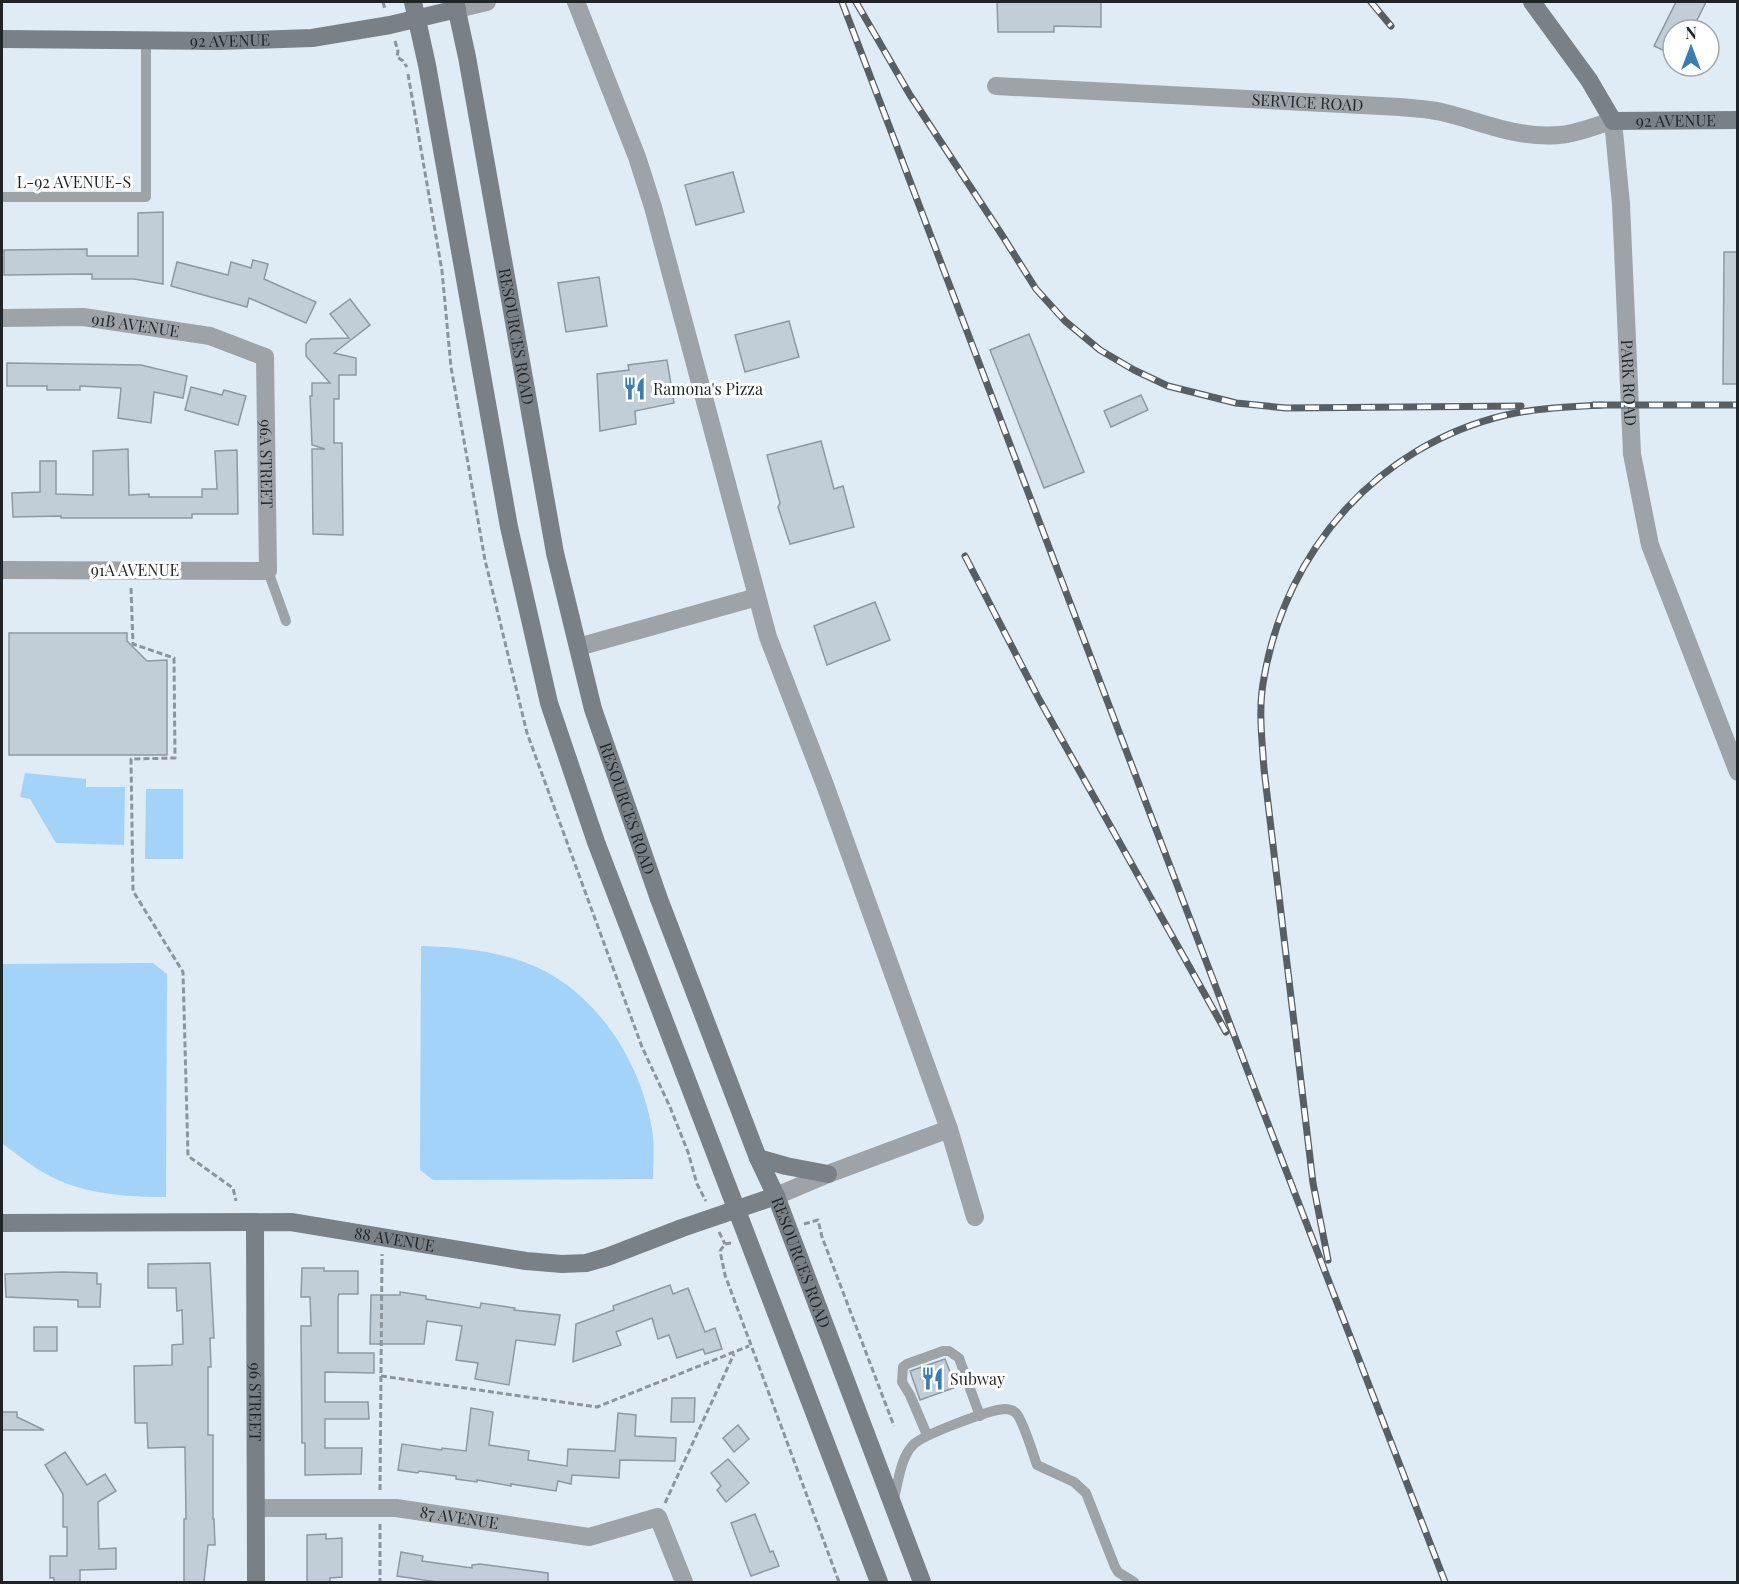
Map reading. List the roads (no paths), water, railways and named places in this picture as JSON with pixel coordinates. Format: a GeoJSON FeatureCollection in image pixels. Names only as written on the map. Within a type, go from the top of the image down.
{"type":"FeatureCollection","features":[{"type":"Feature","properties":{"kind":"main road","name":"PARK ROAD"},"geometry":{"type":"LineString","coordinates":[[1532,2],[1589,80],[1613,120]]}},
{"type":"Feature","properties":{"kind":"main road","name":"92 AVENUE"},"geometry":{"type":"LineString","coordinates":[[2,39],[220,41],[312,38],[416,10],[456,5]]}},
{"type":"Feature","properties":{"kind":"main road","name":"RESOURCES ROAD"},"geometry":{"type":"LineString","coordinates":[[456,5],[555,553],[593,709],[659,899],[758,1158],[776,1196],[922,1582]]}},
{"type":"Feature","properties":{"kind":"main road"},"geometry":{"type":"LineString","coordinates":[[416,10],[509,527],[549,703],[596,842],[879,1582]]}},
{"type":"Feature","properties":{"kind":"main road","name":"92 AVENUE"},"geometry":{"type":"LineString","coordinates":[[1613,120],[1737,120]]}},
{"type":"Feature","properties":{"kind":"main road"},"geometry":{"type":"LineString","coordinates":[[758,1158],[828,1174]]}},
{"type":"Feature","properties":{"kind":"main road","name":"88 AVENUE"},"geometry":{"type":"LineString","coordinates":[[2,1223],[291,1222],[526,1261],[561,1264],[586,1263],[607,1257],[682,1228],[776,1196]]}},
{"type":"Feature","properties":{"kind":"main road","name":"96 STREET"},"geometry":{"type":"LineString","coordinates":[[255,1222],[256,1582]]}},
{"type":"Feature","properties":{"kind":"street"},"geometry":{"type":"LineString","coordinates":[[456,5],[487,2]]}},
{"type":"Feature","properties":{"kind":"street"},"geometry":{"type":"LineString","coordinates":[[576,2],[637,158],[653,207],[768,637],[825,785],[950,1129],[975,1217]]}},
{"type":"Feature","properties":{"kind":"street","name":"SERVICE ROAD"},"geometry":{"type":"LineString","coordinates":[[996,86],[1400,107],[1437,111],[1493,128],[1540,136],[1562,135],[1613,120]]}},
{"type":"Feature","properties":{"kind":"street","name":"PARK ROAD"},"geometry":{"type":"LineString","coordinates":[[1613,120],[1621,204],[1632,454],[1650,545],[1737,772]]}},
{"type":"Feature","properties":{"kind":"street","name":"91B AVENUE"},"geometry":{"type":"LineString","coordinates":[[2,318],[83,317],[210,336],[265,357]]}},
{"type":"Feature","properties":{"kind":"street","name":"96A STREET"},"geometry":{"type":"LineString","coordinates":[[265,357],[268,571]]}},
{"type":"Feature","properties":{"kind":"street","name":"91A AVENUE"},"geometry":{"type":"LineString","coordinates":[[2,570],[268,571]]}},
{"type":"Feature","properties":{"kind":"street"},"geometry":{"type":"LineString","coordinates":[[578,647],[756,597]]}},
{"type":"Feature","properties":{"kind":"street"},"geometry":{"type":"LineString","coordinates":[[776,1196],[828,1174],[950,1129]]}},
{"type":"Feature","properties":{"kind":"street","name":"87 AVENUE"},"geometry":{"type":"LineString","coordinates":[[256,1508],[380,1507],[589,1537],[658,1517],[684,1582]]}},
{"type":"Feature","properties":{"kind":"lane","name":"L-92 AVENUE-S"},"geometry":{"type":"LineString","coordinates":[[2,197],[146,197],[146,39]]}},
{"type":"Feature","properties":{"kind":"lane"},"geometry":{"type":"LineString","coordinates":[[268,571],[286,621]]}},
{"type":"Feature","properties":{"kind":"lane"},"geometry":{"type":"LineString","coordinates":[[927,1435],[902,1382],[902,1371],[907,1364],[943,1351],[949,1351],[958,1358],[980,1416]]}},
{"type":"Feature","properties":{"kind":"lane"},"geometry":{"type":"LineString","coordinates":[[892,1505],[907,1453],[915,1443],[927,1435],[1001,1409],[1007,1409],[1016,1413],[1037,1465],[1074,1482],[1086,1493],[1115,1567],[1118,1572],[1134,1582]]}},
{"type":"Feature","properties":{"kind":"railway"},"geometry":{"type":"LineString","coordinates":[[842,2],[1258,1098],[1445,1582]]}},
{"type":"Feature","properties":{"kind":"railway"},"geometry":{"type":"LineString","coordinates":[[856,2],[910,95],[1036,289],[1065,321],[1100,350],[1168,386],[1236,403],[1286,408],[1521,406]]}},
{"type":"Feature","properties":{"kind":"railway"},"geometry":{"type":"LineString","coordinates":[[1371,2],[1391,26]]}},
{"type":"Feature","properties":{"kind":"railway"},"geometry":{"type":"LineString","coordinates":[[1593,405],[1738,405]]}},
{"type":"Feature","properties":{"kind":"railway"},"geometry":{"type":"LineString","coordinates":[[1328,1260],[1313,1183],[1264,769],[1261,701],[1264,678],[1276,631],[1293,587],[1317,546],[1346,509],[1379,477],[1418,451],[1460,430],[1506,415],[1542,409],[1602,405]]}},
{"type":"Feature","properties":{"kind":"railway"},"geometry":{"type":"LineString","coordinates":[[965,556],[1039,699],[1226,1032]]}},
{"type":"Feature","properties":{"kind":"place","name":"Ramona's Pizza"},"geometry":{"type":"Point","coordinates":[635,389]}},
{"type":"Feature","properties":{"kind":"place","name":"Subway"},"geometry":{"type":"Point","coordinates":[932,1379]}}]}
